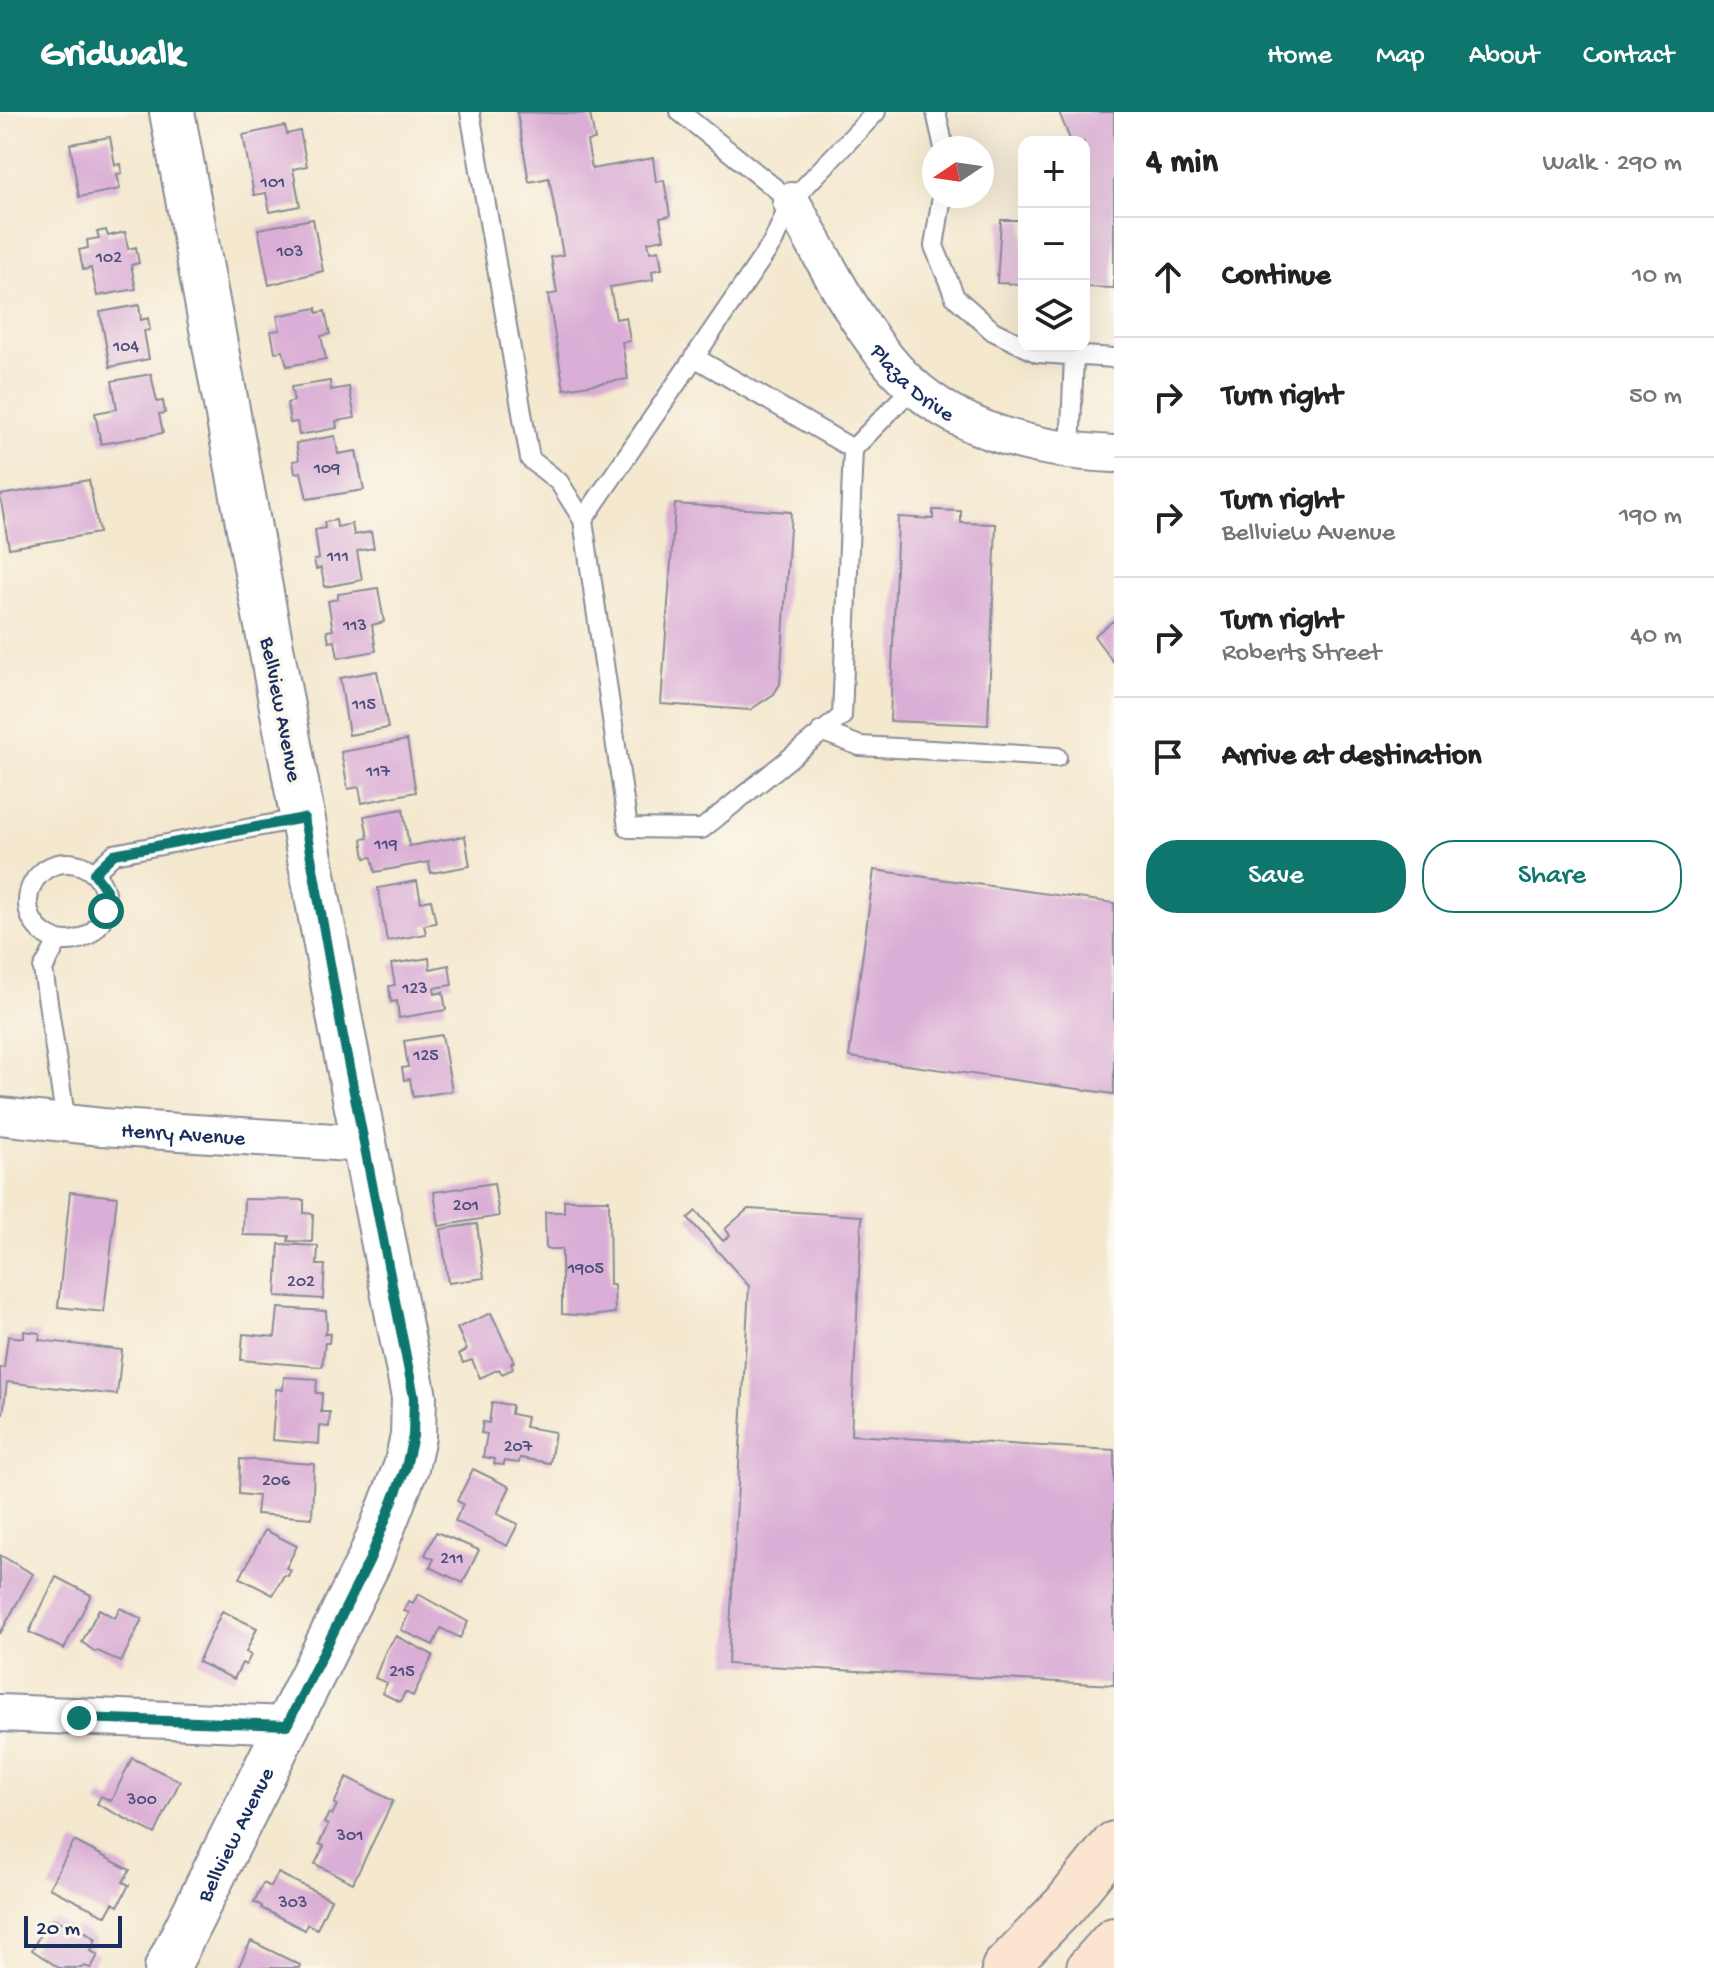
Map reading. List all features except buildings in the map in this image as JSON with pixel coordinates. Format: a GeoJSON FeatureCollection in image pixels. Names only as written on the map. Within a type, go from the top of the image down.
{"type":"FeatureCollection","features":[{"type":"Feature","properties":{"kind":"main road"},"geometry":{"type":"LineString","coordinates":[[1004,1968],[1065,1905],[1114,1844]]}},
{"type":"Feature","properties":{"kind":"main road"},"geometry":{"type":"LineString","coordinates":[[1089,1968],[1114,1940]]}},
{"type":"Feature","properties":{"kind":"street","name":"Bellview Avenue"},"geometry":{"type":"LineString","coordinates":[[167,1968],[370,1559],[406,1467],[413,1436],[414,1397],[172,112]]}},
{"type":"Feature","properties":{"kind":"street","name":"Plaza Drive"},"geometry":{"type":"LineString","coordinates":[[791,201],[860,322],[887,360],[951,415],[1020,442],[1070,452],[1114,454]]}},
{"type":"Feature","properties":{"kind":"street","name":"Henry Avenue"},"geometry":{"type":"LineString","coordinates":[[0,1116],[365,1144]]}},
{"type":"Feature","properties":{"kind":"street"},"geometry":{"type":"LineString","coordinates":[[0,1713],[287,1725]]}},
{"type":"Feature","properties":{"kind":"lane"},"geometry":{"type":"LineString","coordinates":[[470,112],[530,459],[559,482],[583,520],[628,828],[702,829],[842,716],[853,449],[914,386]]}},
{"type":"Feature","properties":{"kind":"lane"},"geometry":{"type":"LineString","coordinates":[[680,112],[791,201]]}},
{"type":"Feature","properties":{"kind":"lane"},"geometry":{"type":"LineString","coordinates":[[583,520],[773,242],[791,201],[876,112]]}},
{"type":"Feature","properties":{"kind":"lane"},"geometry":{"type":"LineString","coordinates":[[936,112],[941,136]]}},
{"type":"Feature","properties":{"kind":"lane"},"geometry":{"type":"LineString","coordinates":[[940,208],[934,246],[955,297],[993,331],[1038,353],[1114,358]]}},
{"type":"Feature","properties":{"kind":"lane"},"geometry":{"type":"LineString","coordinates":[[1070,452],[1074,356]]}},
{"type":"Feature","properties":{"kind":"lane"},"geometry":{"type":"LineString","coordinates":[[694,357],[853,449]]}},
{"type":"Feature","properties":{"kind":"lane"},"geometry":{"type":"LineString","coordinates":[[821,731],[860,746],[1057,757]]}},
{"type":"Feature","properties":{"kind":"lane"},"geometry":{"type":"LineString","coordinates":[[94,873],[114,854],[304,818]]}},
{"type":"Feature","properties":{"kind":"lane"},"geometry":{"type":"LineString","coordinates":[[76,863],[94,873],[106,890],[106,911],[96,929],[79,941],[58,941],[40,932],[29,914],[28,893],[38,875],[55,864],[76,863]]}},
{"type":"Feature","properties":{"kind":"lane"},"geometry":{"type":"LineString","coordinates":[[58,941],[43,969],[66,1123]]}},
{"type":"Feature","properties":{"kind":"route"},"geometry":{"type":"LineString","coordinates":[[79,1718],[287,1725],[370,1559],[406,1467],[413,1436],[414,1397],[342,1031],[304,818],[114,854],[94,873],[106,890],[106,911]]}}]}
